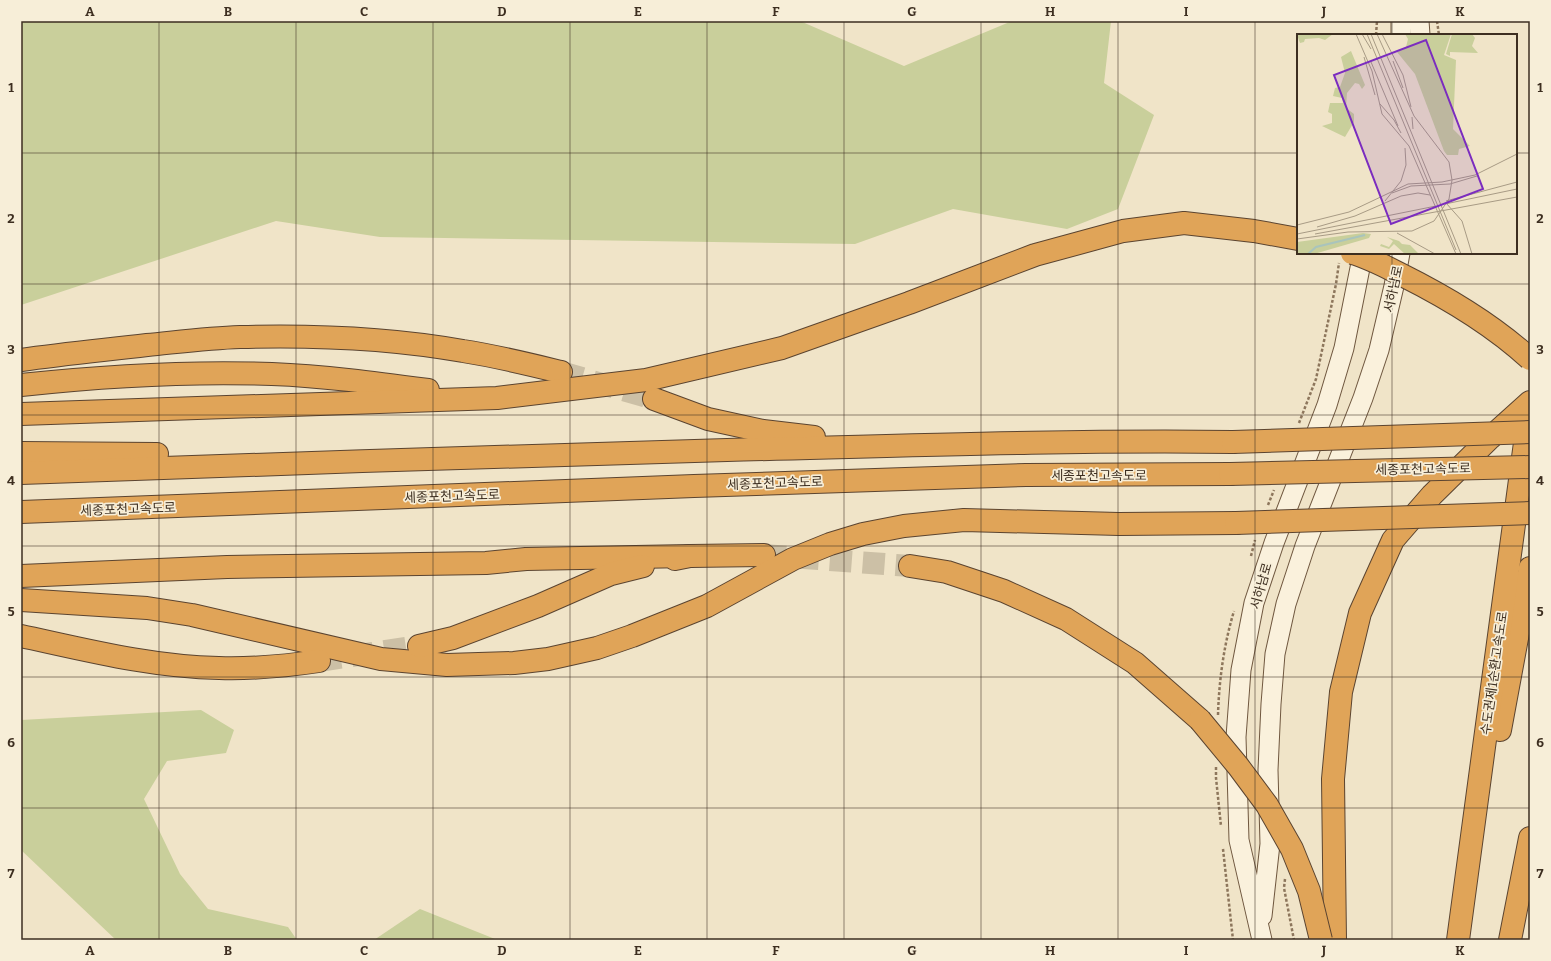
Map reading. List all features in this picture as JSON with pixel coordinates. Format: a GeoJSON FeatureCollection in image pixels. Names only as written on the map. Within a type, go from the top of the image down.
{"type":"FeatureCollection","features":[{"type":"Feature","properties":{"kind":"highway"},"geometry":{"type":"LineString","coordinates":[[21,414],[497,398],[646,380],[782,348],[909,303],[1035,255],[1123,231],[1184,222],[1254,231],[1297,239]]}},
{"type":"Feature","properties":{"kind":"highway"},"geometry":{"type":"LineString","coordinates":[[1356,254],[1366,257],[1420,284],[1481,319],[1530,359]]}},
{"type":"Feature","properties":{"kind":"highway"},"geometry":{"type":"LineString","coordinates":[[21,360],[191,340],[290,336],[406,343],[462,350],[504,358],[561,372]]}},
{"type":"Feature","properties":{"kind":"highway"},"geometry":{"type":"LineString","coordinates":[[21,385],[94,377],[190,373],[271,374],[351,380],[497,398]]}},
{"type":"Feature","properties":{"kind":"highway"},"geometry":{"type":"LineString","coordinates":[[654,399],[708,419],[763,431],[887,446]]}},
{"type":"Feature","properties":{"kind":"highway"},"geometry":{"type":"LineString","coordinates":[[1335,940],[1333,780],[1341,692],[1360,613],[1393,540],[1432,495],[1490,438],[1530,402]]}},
{"type":"Feature","properties":{"kind":"highway","name":"수도권제1순환고속도로"},"geometry":{"type":"LineString","coordinates":[[1458,940],[1530,406]]}},
{"type":"Feature","properties":{"kind":"highway"},"geometry":{"type":"LineString","coordinates":[[21,473],[352,460],[887,446],[1144,441],[1233,442],[1530,432]]}},
{"type":"Feature","properties":{"kind":"highway"},"geometry":{"type":"LineString","coordinates":[[21,453],[128,453],[352,460]]}},
{"type":"Feature","properties":{"kind":"highway","name":"세종포천고속도로"},"geometry":{"type":"LineString","coordinates":[[21,512],[694,486],[1026,475],[1230,474],[1530,467]]}},
{"type":"Feature","properties":{"kind":"highway"},"geometry":{"type":"LineString","coordinates":[[21,600],[147,608],[184,614],[381,659],[447,665],[514,663],[548,659],[597,648],[632,636],[707,606],[793,559],[822,547],[863,534],[904,526],[964,520],[1119,524],[1236,523],[1530,513]]}},
{"type":"Feature","properties":{"kind":"highway"},"geometry":{"type":"LineString","coordinates":[[21,576],[226,567],[486,563],[526,559],[764,554]]}},
{"type":"Feature","properties":{"kind":"highway"},"geometry":{"type":"LineString","coordinates":[[419,646],[453,638],[485,627],[611,574],[690,556]]}},
{"type":"Feature","properties":{"kind":"highway"},"geometry":{"type":"LineString","coordinates":[[910,566],[947,572],[1004,591],[1066,619],[1135,664],[1200,720],[1267,804],[1292,849],[1309,891],[1321,940]]}},
{"type":"Feature","properties":{"kind":"highway","name":"수도권제1순환고속도로"},"geometry":{"type":"LineString","coordinates":[[1462,940],[1530,568]]}},
{"type":"Feature","properties":{"kind":"highway"},"geometry":{"type":"LineString","coordinates":[[21,636],[105,655],[166,664],[219,668],[280,667],[319,661]]}},
{"type":"Feature","properties":{"kind":"highway"},"geometry":{"type":"LineString","coordinates":[[1510,940],[1530,838]]}},
{"type":"Feature","properties":{"kind":"main road"},"geometry":{"type":"LineString","coordinates":[[1401,21],[1401,34]]}},
{"type":"Feature","properties":{"kind":"main road"},"geometry":{"type":"LineString","coordinates":[[1419,21],[1420,34]]}},
{"type":"Feature","properties":{"kind":"main road","name":"서하남로"},"geometry":{"type":"LineString","coordinates":[[1261,935],[1239,840],[1236,737],[1241,670],[1257,596],[1274,543],[1327,405],[1344,348],[1363,254]]}},
{"type":"Feature","properties":{"kind":"main road","name":"서하남로"},"geometry":{"type":"LineString","coordinates":[[1261,935],[1270,844],[1268,770],[1271,704],[1276,654],[1286,604],[1305,546],[1363,398],[1379,350],[1400,254]]}},
{"type":"Feature","properties":{"kind":"path"},"geometry":{"type":"LineString","coordinates":[[1376,34],[1377,21]]}},
{"type":"Feature","properties":{"kind":"path"},"geometry":{"type":"LineString","coordinates":[[1437,21],[1439,34]]}},
{"type":"Feature","properties":{"kind":"path"},"geometry":{"type":"LineString","coordinates":[[1284,873],[1284,888],[1294,940]]}},
{"type":"Feature","properties":{"kind":"green space"},"geometry":{"type":"Polygon","coordinates":[[[21,21],[800,21],[904,66],[1012,21],[1111,21],[1104,83],[1154,115],[1118,209],[1067,229],[953,209],[855,244],[380,237],[276,221],[21,305],[21,21]]]}},
{"type":"Feature","properties":{"kind":"green space"},"geometry":{"type":"Polygon","coordinates":[[[201,710],[234,730],[226,753],[167,761],[144,799],[180,874],[208,909],[288,927],[297,940],[116,940],[21,850],[21,720],[201,710]]]}},
{"type":"Feature","properties":{"kind":"green space"},"geometry":{"type":"Polygon","coordinates":[[[420,909],[495,939],[496,940],[374,940],[420,909]]]}},
{"type":"Feature","properties":{"kind":"tunnel"},"geometry":{"type":"LineString","coordinates":[[561,372],[654,399]]}},
{"type":"Feature","properties":{"kind":"tunnel"},"geometry":{"type":"LineString","coordinates":[[764,555],[910,566]]}},
{"type":"Feature","properties":{"kind":"tunnel"},"geometry":{"type":"LineString","coordinates":[[319,661],[419,646]]}}]}
